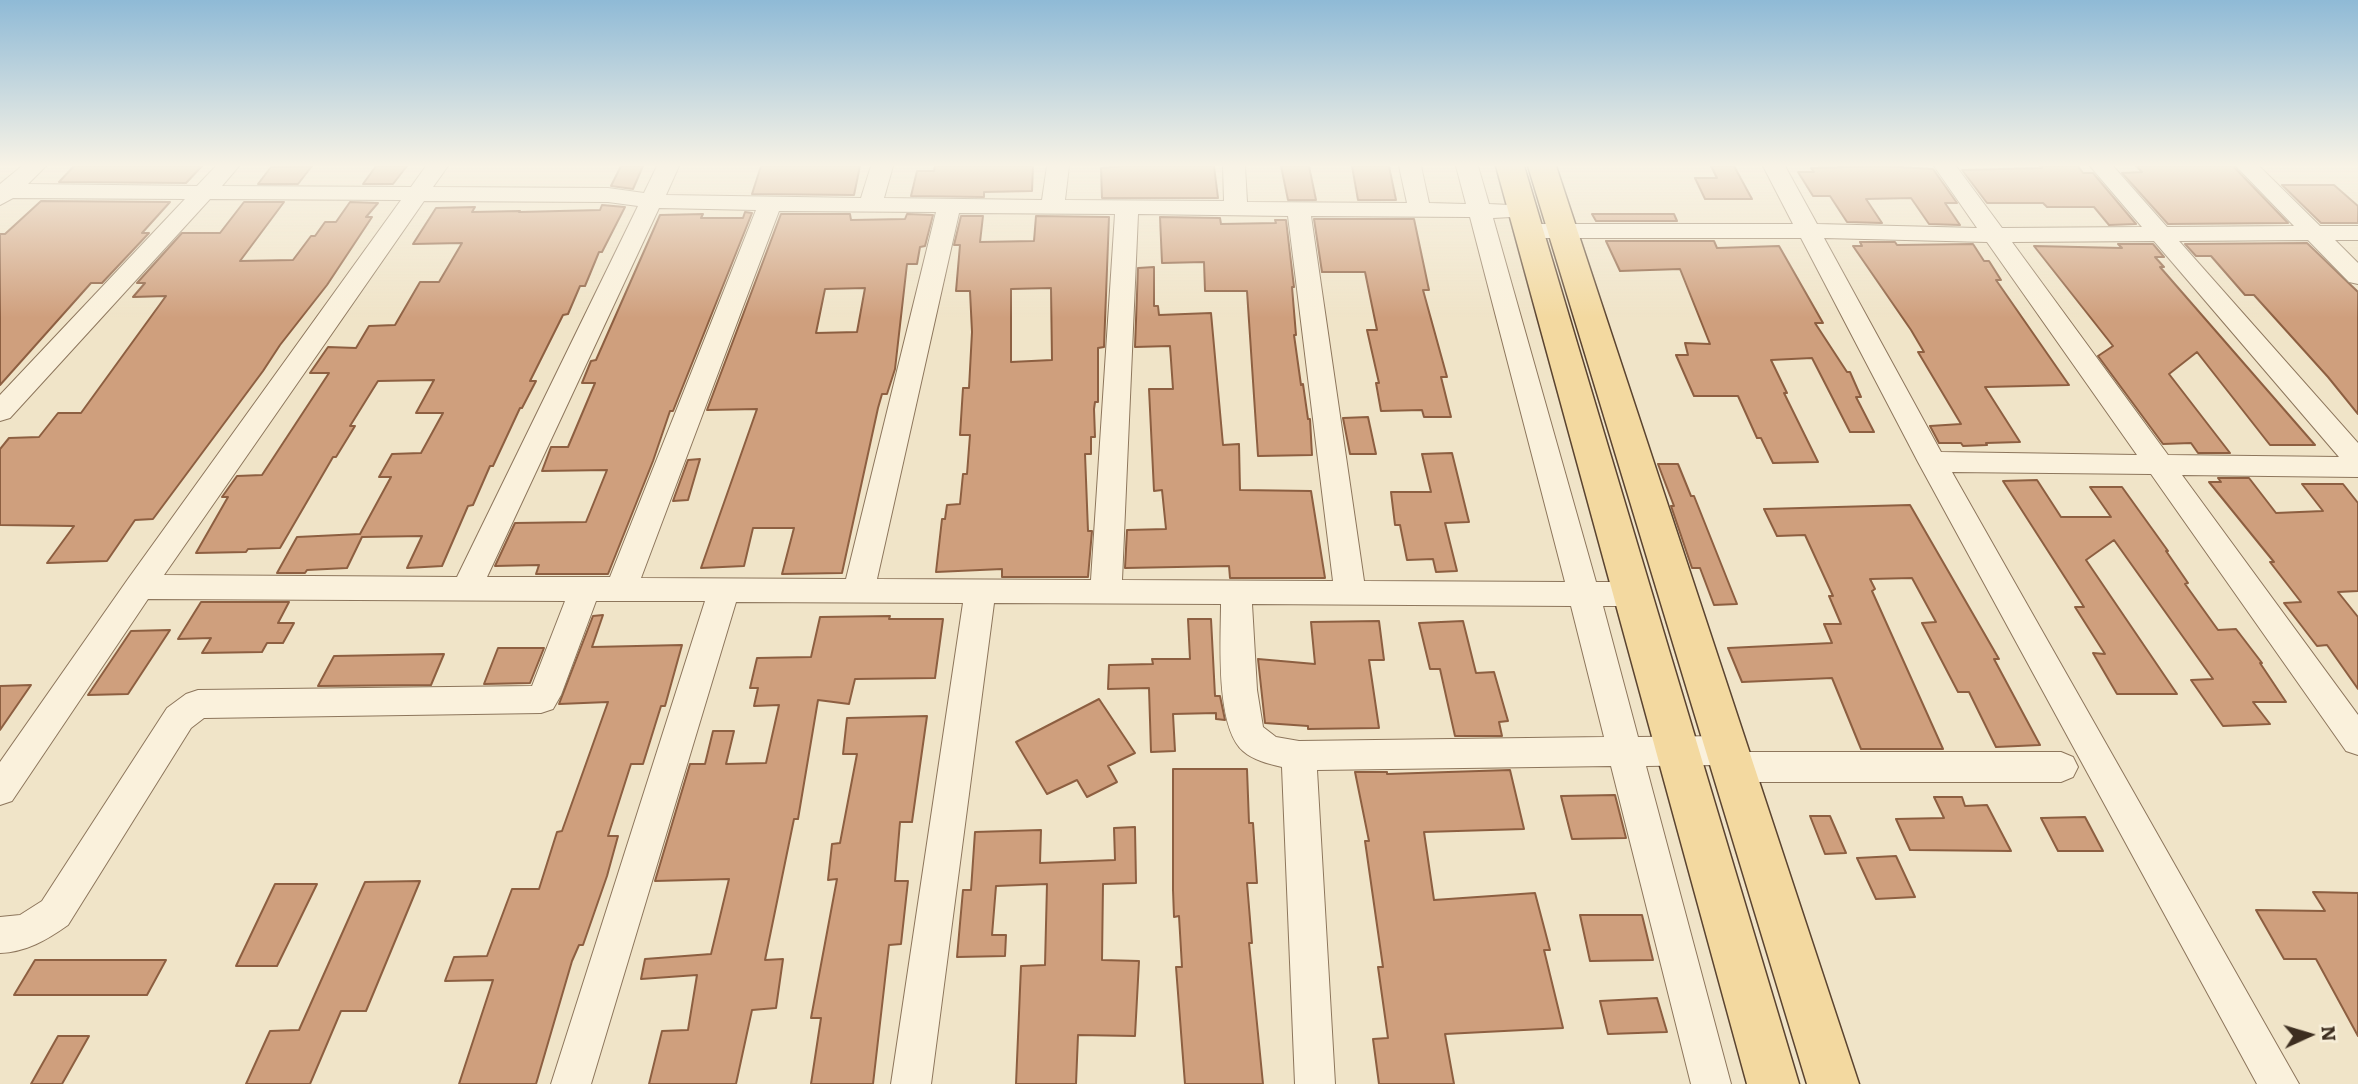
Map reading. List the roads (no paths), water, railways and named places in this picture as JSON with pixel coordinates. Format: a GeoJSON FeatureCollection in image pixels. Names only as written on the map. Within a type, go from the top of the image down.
{"type":"FeatureCollection","features":[{"type":"Feature","properties":{"kind":"main road"},"geometry":{"type":"LineString","coordinates":[[1534,217],[1728,758],[1833,1084]]}},
{"type":"Feature","properties":{"kind":"main road"},"geometry":{"type":"LineString","coordinates":[[1538,217],[1537,224],[1632,594],[1773,1084]]}},
{"type":"Feature","properties":{"kind":"street"},"geometry":{"type":"LineString","coordinates":[[0,412],[182,217]]}},
{"type":"Feature","properties":{"kind":"street"},"geometry":{"type":"LineString","coordinates":[[0,790],[139,587],[401,217]]}},
{"type":"Feature","properties":{"kind":"street"},"geometry":{"type":"LineString","coordinates":[[467,589],[646,217]]}},
{"type":"Feature","properties":{"kind":"street"},"geometry":{"type":"LineString","coordinates":[[621,589],[765,217]]}},
{"type":"Feature","properties":{"kind":"street"},"geometry":{"type":"LineString","coordinates":[[859,590],[945,217]]}},
{"type":"Feature","properties":{"kind":"street"},"geometry":{"type":"LineString","coordinates":[[1106,592],[1127,217]]}},
{"type":"Feature","properties":{"kind":"street"},"geometry":{"type":"LineString","coordinates":[[1299,217],[1350,593]]}},
{"type":"Feature","properties":{"kind":"street"},"geometry":{"type":"LineString","coordinates":[[1480,217],[1584,594],[1711,1084]]}},
{"type":"Feature","properties":{"kind":"street"},"geometry":{"type":"LineString","coordinates":[[1506,217],[1537,224],[1995,235],[2358,233]]}},
{"type":"Feature","properties":{"kind":"street"},"geometry":{"type":"LineString","coordinates":[[1804,217],[1932,462],[2279,1084]]}},
{"type":"Feature","properties":{"kind":"street"},"geometry":{"type":"LineString","coordinates":[[1982,217],[2358,741]]}},
{"type":"Feature","properties":{"kind":"street"},"geometry":{"type":"LineString","coordinates":[[2145,217],[2358,461]]}},
{"type":"Feature","properties":{"kind":"street"},"geometry":{"type":"LineString","coordinates":[[2298,217],[2358,277]]}},
{"type":"Feature","properties":{"kind":"street"},"geometry":{"type":"LineString","coordinates":[[1932,462],[2358,467]]}},
{"type":"Feature","properties":{"kind":"street"},"geometry":{"type":"LineString","coordinates":[[139,587],[1632,594]]}},
{"type":"Feature","properties":{"kind":"street"},"geometry":{"type":"LineString","coordinates":[[0,934],[19,935],[55,913],[179,718],[187,710],[198,704],[541,699],[545,695],[585,589]]}},
{"type":"Feature","properties":{"kind":"street"},"geometry":{"type":"LineString","coordinates":[[571,1084],[724,590]]}},
{"type":"Feature","properties":{"kind":"street"},"geometry":{"type":"LineString","coordinates":[[911,1084],[981,591]]}},
{"type":"Feature","properties":{"kind":"street"},"geometry":{"type":"LineString","coordinates":[[1236,592],[1244,723],[1258,744],[1271,750],[1300,756],[1676,749],[1728,758],[2061,767]]}},
{"type":"Feature","properties":{"kind":"street"},"geometry":{"type":"LineString","coordinates":[[1300,756],[1315,1084]]}}]}
